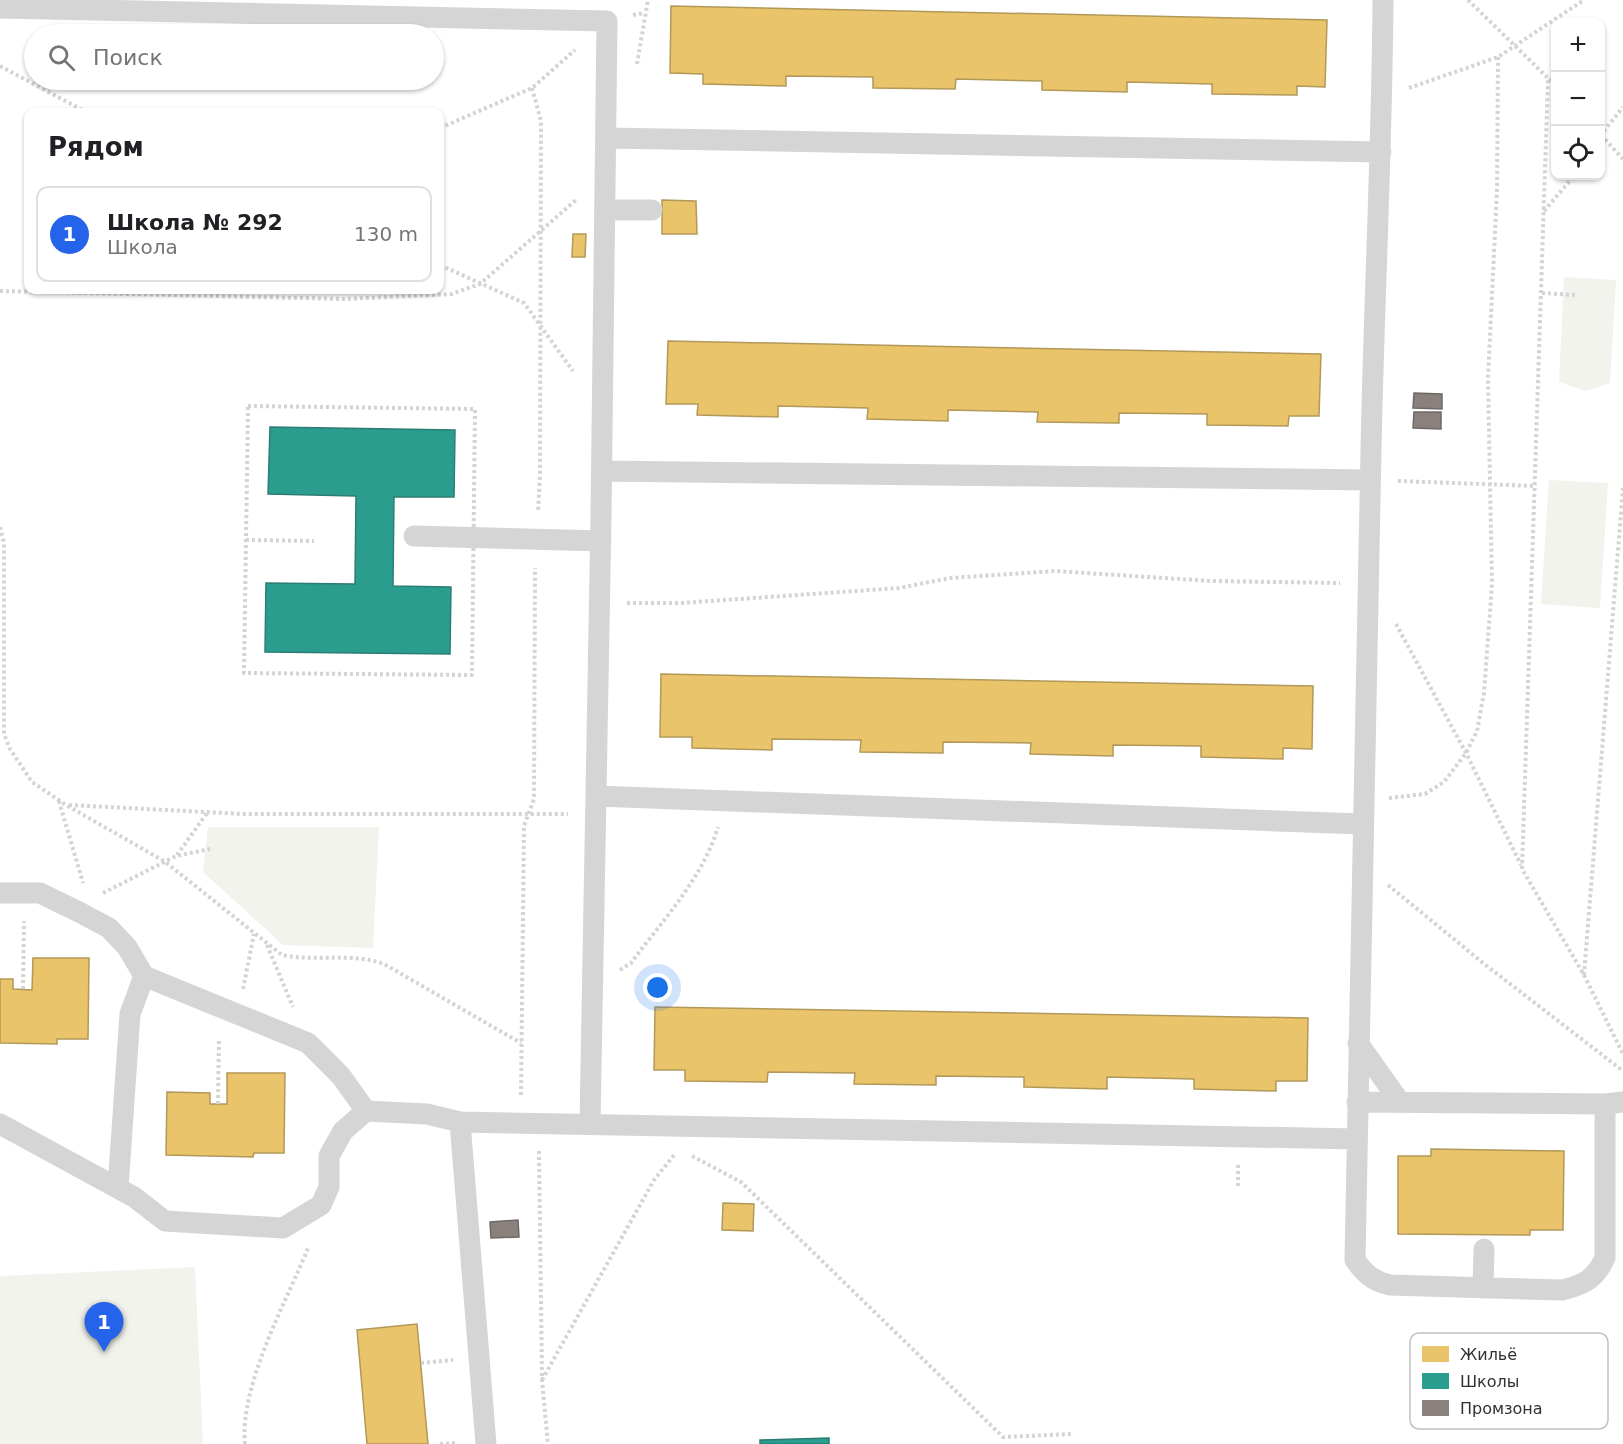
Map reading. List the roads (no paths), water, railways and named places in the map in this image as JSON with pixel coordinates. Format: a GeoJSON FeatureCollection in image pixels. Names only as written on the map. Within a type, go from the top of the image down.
{"type":"FeatureCollection","features":[{"type":"Feature","properties":{"kind":"lane"},"geometry":{"type":"LineString","coordinates":[[1357,1102],[1614,1103],[1605,1258],[1598,1273],[1583,1286],[1562,1290],[1390,1285],[1378,1282],[1366,1274],[1355,1260],[1356,1139],[1362,824],[1381,152],[1383,0]]}},
{"type":"Feature","properties":{"kind":"lane"},"geometry":{"type":"LineString","coordinates":[[0,8],[607,21],[601,541],[590,1124]]}},
{"type":"Feature","properties":{"kind":"lane"},"geometry":{"type":"LineString","coordinates":[[606,138],[1381,152]]}},
{"type":"Feature","properties":{"kind":"lane"},"geometry":{"type":"LineString","coordinates":[[605,210],[652,210]]}},
{"type":"Feature","properties":{"kind":"lane"},"geometry":{"type":"LineString","coordinates":[[602,471],[1370,480]]}},
{"type":"Feature","properties":{"kind":"lane"},"geometry":{"type":"LineString","coordinates":[[414,536],[601,541]]}},
{"type":"Feature","properties":{"kind":"lane"},"geometry":{"type":"LineString","coordinates":[[596,805],[1362,824]]}},
{"type":"Feature","properties":{"kind":"lane"},"geometry":{"type":"LineString","coordinates":[[0,893],[40,893],[84,908],[109,928],[127,947],[144,976],[308,1044],[341,1076],[366,1111]]}},
{"type":"Feature","properties":{"kind":"lane"},"geometry":{"type":"LineString","coordinates":[[118,1188],[130,1014],[144,976]]}},
{"type":"Feature","properties":{"kind":"lane"},"geometry":{"type":"LineString","coordinates":[[1358,1043],[1400,1102]]}},
{"type":"Feature","properties":{"kind":"lane"},"geometry":{"type":"LineString","coordinates":[[0,1124],[118,1188],[165,1221],[183,1224],[283,1228],[321,1205],[329,1187],[329,1156],[343,1131],[366,1111],[427,1114],[460,1122],[1356,1139]]}},
{"type":"Feature","properties":{"kind":"lane"},"geometry":{"type":"LineString","coordinates":[[460,1122],[486,1444]]}},
{"type":"Feature","properties":{"kind":"lane"},"geometry":{"type":"LineString","coordinates":[[1483,1288],[1484,1249]]}},
{"type":"Feature","properties":{"kind":"place","name":"Школа № 292"},"geometry":{"type":"Point","coordinates":[104,1352]}}]}
